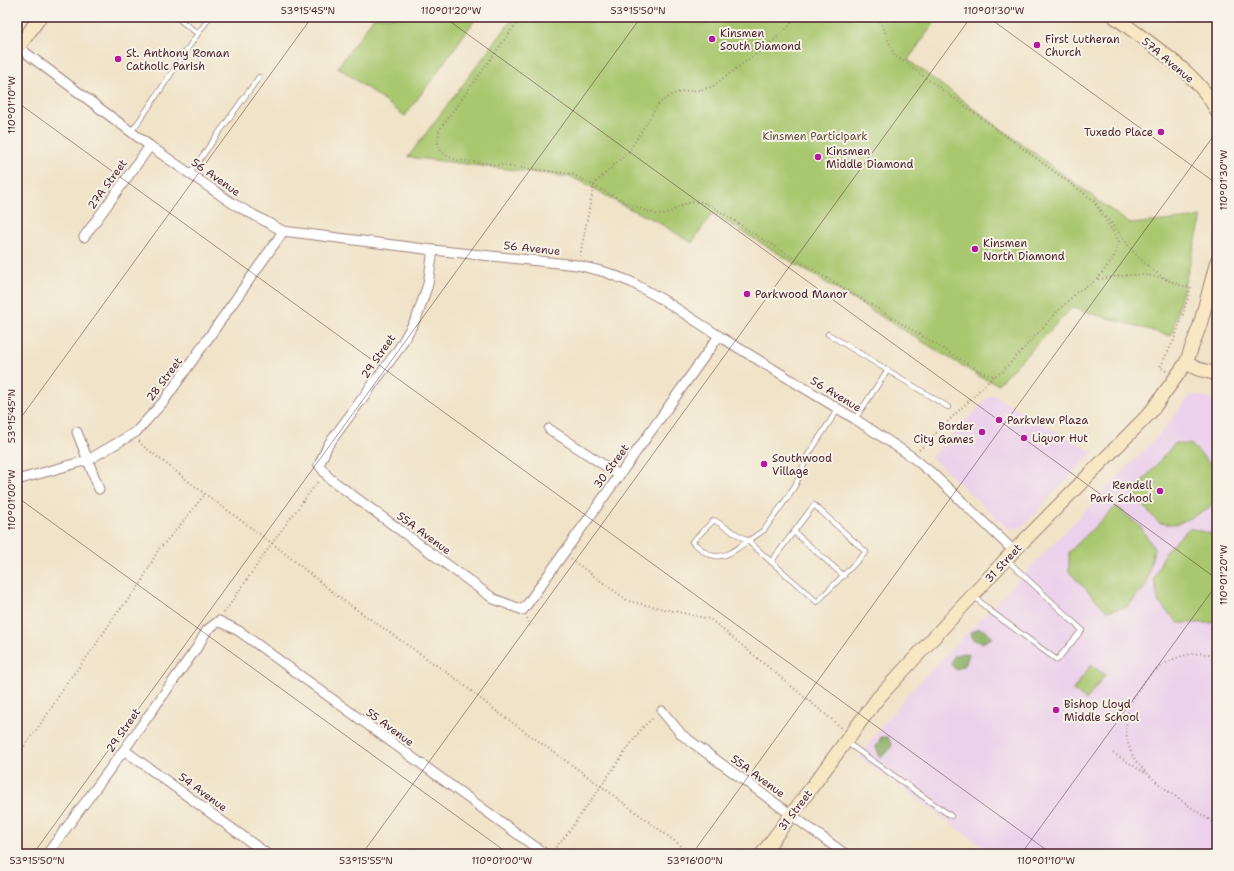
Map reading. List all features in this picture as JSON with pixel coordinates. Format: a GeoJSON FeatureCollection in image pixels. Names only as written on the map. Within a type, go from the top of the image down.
{"type":"FeatureCollection","features":[{"type":"Feature","properties":{"kind":"street"},"geometry":{"type":"LineString","coordinates":[[18,48],[40,17]]}},
{"type":"Feature","properties":{"kind":"street","name":"57A Avenue"},"geometry":{"type":"LineString","coordinates":[[1115,17],[1179,66],[1192,78],[1216,109]]}},
{"type":"Feature","properties":{"kind":"street","name":"56 Avenue"},"geometry":{"type":"LineString","coordinates":[[18,48],[150,146],[232,203],[282,231],[433,250],[577,265],[605,272],[631,282],[665,301],[719,336],[855,419],[911,456],[933,474],[1010,555]]}},
{"type":"Feature","properties":{"kind":"street","name":"27A Street"},"geometry":{"type":"LineString","coordinates":[[84,237],[150,146]]}},
{"type":"Feature","properties":{"kind":"street","name":"28 Street"},"geometry":{"type":"LineString","coordinates":[[17,480],[88,460],[136,432],[164,401],[274,246],[282,231]]}},
{"type":"Feature","properties":{"kind":"street","name":"29 Street"},"geometry":{"type":"LineString","coordinates":[[319,465],[328,445],[398,350],[417,317],[428,284],[433,250]]}},
{"type":"Feature","properties":{"kind":"street","name":"31 Street"},"geometry":{"type":"LineString","coordinates":[[762,854],[878,698],[1010,555],[1150,413],[1186,363],[1200,325],[1217,260]]}},
{"type":"Feature","properties":{"kind":"street","name":"30 Street"},"geometry":{"type":"LineString","coordinates":[[523,610],[719,336]]}},
{"type":"Feature","properties":{"kind":"street"},"geometry":{"type":"LineString","coordinates":[[1186,363],[1198,369],[1217,374]]}},
{"type":"Feature","properties":{"kind":"street"},"geometry":{"type":"LineString","coordinates":[[550,429],[619,475]]}},
{"type":"Feature","properties":{"kind":"street"},"geometry":{"type":"LineString","coordinates":[[77,432],[99,489]]}},
{"type":"Feature","properties":{"kind":"street","name":"55A Avenue"},"geometry":{"type":"LineString","coordinates":[[319,465],[329,478],[494,599],[523,610]]}},
{"type":"Feature","properties":{"kind":"street","name":"29 Street"},"geometry":{"type":"LineString","coordinates":[[47,854],[124,750],[198,646],[207,630],[219,621]]}},
{"type":"Feature","properties":{"kind":"street","name":"55 Avenue"},"geometry":{"type":"LineString","coordinates":[[219,621],[239,631],[545,854]]}},
{"type":"Feature","properties":{"kind":"street","name":"55A Avenue"},"geometry":{"type":"LineString","coordinates":[[662,711],[682,735],[845,854]]}},
{"type":"Feature","properties":{"kind":"street","name":"54 Avenue"},"geometry":{"type":"LineString","coordinates":[[124,750],[267,854]]}},
{"type":"Feature","properties":{"kind":"lane"},"geometry":{"type":"LineString","coordinates":[[176,17],[197,33]]}},
{"type":"Feature","properties":{"kind":"lane"},"geometry":{"type":"LineString","coordinates":[[131,132],[149,108],[197,33],[210,17]]}},
{"type":"Feature","properties":{"kind":"lane"},"geometry":{"type":"LineString","coordinates":[[190,173],[259,77]]}},
{"type":"Feature","properties":{"kind":"lane"},"geometry":{"type":"LineString","coordinates":[[828,334],[948,407]]}},
{"type":"Feature","properties":{"kind":"lane"},"geometry":{"type":"LineString","coordinates":[[855,419],[887,371]]}},
{"type":"Feature","properties":{"kind":"lane"},"geometry":{"type":"LineString","coordinates":[[771,562],[814,505],[866,552],[817,602],[771,562],[748,541],[714,520],[692,542],[710,555],[727,555],[748,541],[764,530],[796,484],[808,455],[838,409]]}},
{"type":"Feature","properties":{"kind":"lane"},"geometry":{"type":"LineString","coordinates":[[794,532],[844,576]]}},
{"type":"Feature","properties":{"kind":"lane"},"geometry":{"type":"LineString","coordinates":[[973,595],[990,610],[1057,660],[1082,630],[1010,555]]}},
{"type":"Feature","properties":{"kind":"lane"},"geometry":{"type":"LineString","coordinates":[[845,741],[951,816]]}},
{"type":"Feature","properties":{"kind":"path"},"geometry":{"type":"LineString","coordinates":[[521,17],[440,129],[437,138],[440,151],[446,156],[456,160],[572,174],[594,184],[621,200],[656,214],[665,214],[684,204],[699,201],[712,206],[865,303],[983,374],[994,376]]}},
{"type":"Feature","properties":{"kind":"path"},"geometry":{"type":"LineString","coordinates":[[582,250],[594,184],[629,151],[659,103],[672,94],[712,87],[773,41],[790,25],[795,17]]}},
{"type":"Feature","properties":{"kind":"path"},"geometry":{"type":"LineString","coordinates":[[879,17],[894,55],[1093,200],[1137,256],[1154,272],[1170,281]]}},
{"type":"Feature","properties":{"kind":"path"},"geometry":{"type":"LineString","coordinates":[[924,445],[994,376],[1002,372],[1077,292],[1096,280],[1113,259],[1119,241],[1093,200]]}},
{"type":"Feature","properties":{"kind":"path"},"geometry":{"type":"LineString","coordinates":[[1096,280],[1126,274],[1156,276],[1182,286],[1191,287],[1174,340],[1160,366],[1166,371]]}},
{"type":"Feature","properties":{"kind":"path"},"geometry":{"type":"LineString","coordinates":[[142,445],[205,494],[272,543],[340,598],[459,681],[492,708],[601,786],[692,854]]}},
{"type":"Feature","properties":{"kind":"path"},"geometry":{"type":"LineString","coordinates":[[219,621],[272,543],[311,490]]}},
{"type":"Feature","properties":{"kind":"path"},"geometry":{"type":"LineString","coordinates":[[17,756],[47,715],[68,680],[91,652],[114,617],[140,585],[158,550],[205,494]]}},
{"type":"Feature","properties":{"kind":"path"},"geometry":{"type":"LineString","coordinates":[[575,561],[628,600],[710,619],[840,727]]}},
{"type":"Feature","properties":{"kind":"path"},"geometry":{"type":"LineString","coordinates":[[1146,773],[1133,756],[1126,733],[1126,721],[1135,694],[1144,681],[1156,669],[1169,661],[1194,654],[1217,656]]}},
{"type":"Feature","properties":{"kind":"path"},"geometry":{"type":"LineString","coordinates":[[549,854],[565,837],[642,728],[662,711]]}},
{"type":"Feature","properties":{"kind":"path"},"geometry":{"type":"LineString","coordinates":[[1113,753],[1146,773],[1217,825]]}},
{"type":"Feature","properties":{"kind":"shaded area"},"geometry":{"type":"Polygon","coordinates":[[[991,394],[1093,452],[1024,525],[1010,529],[931,457],[991,394]]]}},
{"type":"Feature","properties":{"kind":"shaded area","name":"Bishop Lloyd Middle School"},"geometry":{"type":"Polygon","coordinates":[[[1191,395],[1217,401],[1217,854],[993,854],[859,757],[880,728],[909,693],[1165,428],[1191,395]]]}},
{"type":"Feature","properties":{"kind":"green space"},"geometry":{"type":"Polygon","coordinates":[[[374,17],[477,17],[405,116],[338,67],[374,17]]]}},
{"type":"Feature","properties":{"kind":"green space","name":"Kinsmen Participark"},"geometry":{"type":"Polygon","coordinates":[[[514,17],[938,17],[908,60],[1130,224],[1202,217],[1171,336],[1072,308],[998,384],[982,378],[712,213],[692,243],[656,221],[620,204],[590,186],[571,177],[408,157],[514,17]]]}},
{"type":"Feature","properties":{"kind":"green space"},"geometry":{"type":"Polygon","coordinates":[[[1175,443],[1192,445],[1217,471],[1217,496],[1207,510],[1175,525],[1159,523],[1132,493],[1175,443]]]}},
{"type":"Feature","properties":{"kind":"green space"},"geometry":{"type":"Polygon","coordinates":[[[1116,506],[1141,527],[1154,549],[1146,586],[1127,607],[1107,611],[1069,572],[1069,552],[1116,506]]]}},
{"type":"Feature","properties":{"kind":"green space"},"geometry":{"type":"Polygon","coordinates":[[[1189,528],[1217,535],[1217,621],[1212,623],[1178,623],[1159,603],[1154,579],[1165,552],[1189,528]]]}},
{"type":"Feature","properties":{"kind":"green space"},"geometry":{"type":"Polygon","coordinates":[[[979,628],[988,632],[992,638],[982,643],[972,639],[971,633],[979,628]]]}},
{"type":"Feature","properties":{"kind":"green space"},"geometry":{"type":"Polygon","coordinates":[[[963,653],[969,654],[966,664],[956,670],[951,665],[953,656],[963,653]]]}},
{"type":"Feature","properties":{"kind":"green space"},"geometry":{"type":"Polygon","coordinates":[[[1091,665],[1105,675],[1086,700],[1073,690],[1091,665]]]}},
{"type":"Feature","properties":{"kind":"green space"},"geometry":{"type":"Polygon","coordinates":[[[881,737],[888,737],[892,746],[880,757],[876,747],[881,737]]]}},
{"type":"Feature","properties":{"kind":"place","name":"Kinsmen South Diamond"},"geometry":{"type":"Point","coordinates":[712,39]}},
{"type":"Feature","properties":{"kind":"place","name":"First Lutheran Church"},"geometry":{"type":"Point","coordinates":[1037,45]}},
{"type":"Feature","properties":{"kind":"place","name":"St. Anthony Roman Catholic Parish"},"geometry":{"type":"Point","coordinates":[118,59]}},
{"type":"Feature","properties":{"kind":"place","name":"Tuxedo Place"},"geometry":{"type":"Point","coordinates":[1161,132]}},
{"type":"Feature","properties":{"kind":"place","name":"Kinsmen Middle Diamond"},"geometry":{"type":"Point","coordinates":[818,157]}},
{"type":"Feature","properties":{"kind":"place","name":"Kinsmen North Diamond"},"geometry":{"type":"Point","coordinates":[975,249]}},
{"type":"Feature","properties":{"kind":"place","name":"Parkwood Manor"},"geometry":{"type":"Point","coordinates":[747,294]}},
{"type":"Feature","properties":{"kind":"place","name":"Parkview Plaza"},"geometry":{"type":"Point","coordinates":[999,420]}},
{"type":"Feature","properties":{"kind":"place","name":"Border City Games"},"geometry":{"type":"Point","coordinates":[982,432]}},
{"type":"Feature","properties":{"kind":"place","name":"Liquor Hut"},"geometry":{"type":"Point","coordinates":[1024,438]}},
{"type":"Feature","properties":{"kind":"place","name":"Southwood Village"},"geometry":{"type":"Point","coordinates":[764,464]}},
{"type":"Feature","properties":{"kind":"place","name":"Rendell Park School"},"geometry":{"type":"Point","coordinates":[1160,491]}},
{"type":"Feature","properties":{"kind":"place","name":"Bishop Lloyd Middle School"},"geometry":{"type":"Point","coordinates":[1056,710]}}]}
